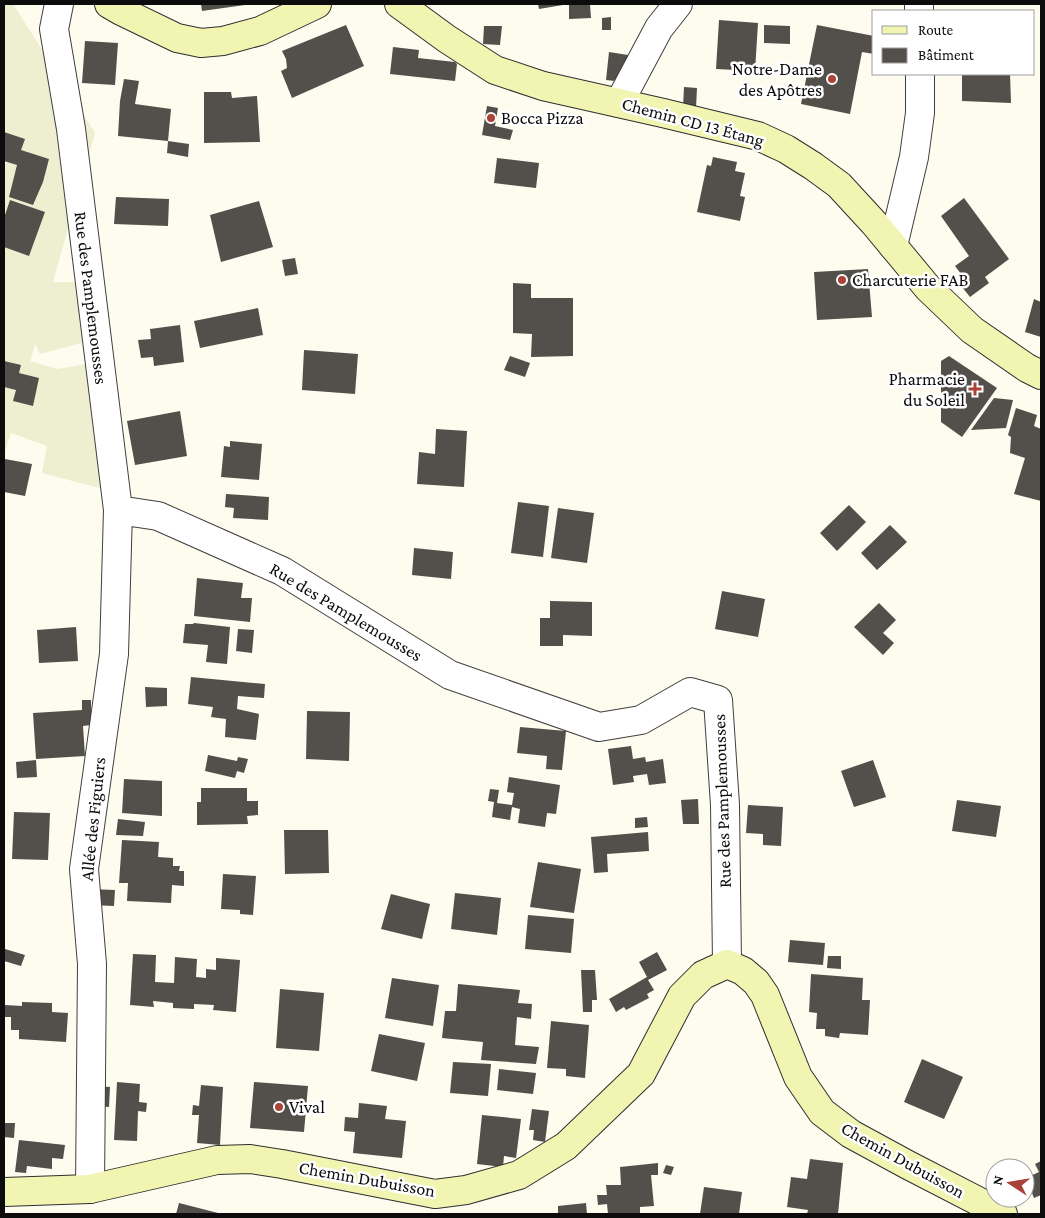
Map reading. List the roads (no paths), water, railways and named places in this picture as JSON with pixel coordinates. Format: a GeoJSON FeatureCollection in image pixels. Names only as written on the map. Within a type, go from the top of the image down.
{"type":"FeatureCollection","features":[{"type":"Feature","properties":{"kind":"main road"},"geometry":{"type":"LineString","coordinates":[[109,4],[176,38],[201,43],[223,41],[260,31],[317,4]]}},
{"type":"Feature","properties":{"kind":"main road","name":"Chemin CD 13 Étang"},"geometry":{"type":"LineString","coordinates":[[399,4],[447,39],[495,70],[543,86],[758,136],[786,149],[839,185],[874,223],[928,288],[972,330],[1027,368],[1041,375]]}},
{"type":"Feature","properties":{"kind":"main road","name":"Chemin Dubuisson"},"geometry":{"type":"LineString","coordinates":[[4,1192],[90,1189],[217,1160],[250,1159],[435,1194],[466,1190],[519,1175],[566,1146],[641,1074],[682,996],[703,975],[727,964],[743,971],[756,982],[765,995],[798,1077],[822,1112],[851,1134],[908,1166],[1004,1214]]}},
{"type":"Feature","properties":{"kind":"street","name":"Rue des Pamplemousses"},"geometry":{"type":"LineString","coordinates":[[59,4],[54,30],[70,129],[118,510],[158,516],[282,571],[450,675],[599,727],[641,720],[690,692],[718,700],[725,804],[727,964]]}},
{"type":"Feature","properties":{"kind":"street"},"geometry":{"type":"LineString","coordinates":[[619,103],[659,28],[678,4]]}},
{"type":"Feature","properties":{"kind":"street"},"geometry":{"type":"LineString","coordinates":[[893,246],[914,157],[920,113],[920,75]]}},
{"type":"Feature","properties":{"kind":"street","name":"Allée des Figuiers"},"geometry":{"type":"LineString","coordinates":[[90,1189],[92,964],[84,869],[114,654],[118,510]]}},
{"type":"Feature","properties":{"kind":"place","name":"Notre-Dame des Apôtres"},"geometry":{"type":"Point","coordinates":[832,79]}},
{"type":"Feature","properties":{"kind":"place","name":"Bocca Pizza"},"geometry":{"type":"Point","coordinates":[491,118]}},
{"type":"Feature","properties":{"kind":"place","name":"Charcuterie FAB"},"geometry":{"type":"Point","coordinates":[842,280]}},
{"type":"Feature","properties":{"kind":"place","name":"Pharmacie du Soleil"},"geometry":{"type":"Point","coordinates":[975,389]}},
{"type":"Feature","properties":{"kind":"place","name":"Vival"},"geometry":{"type":"Point","coordinates":[279,1107]}}]}
